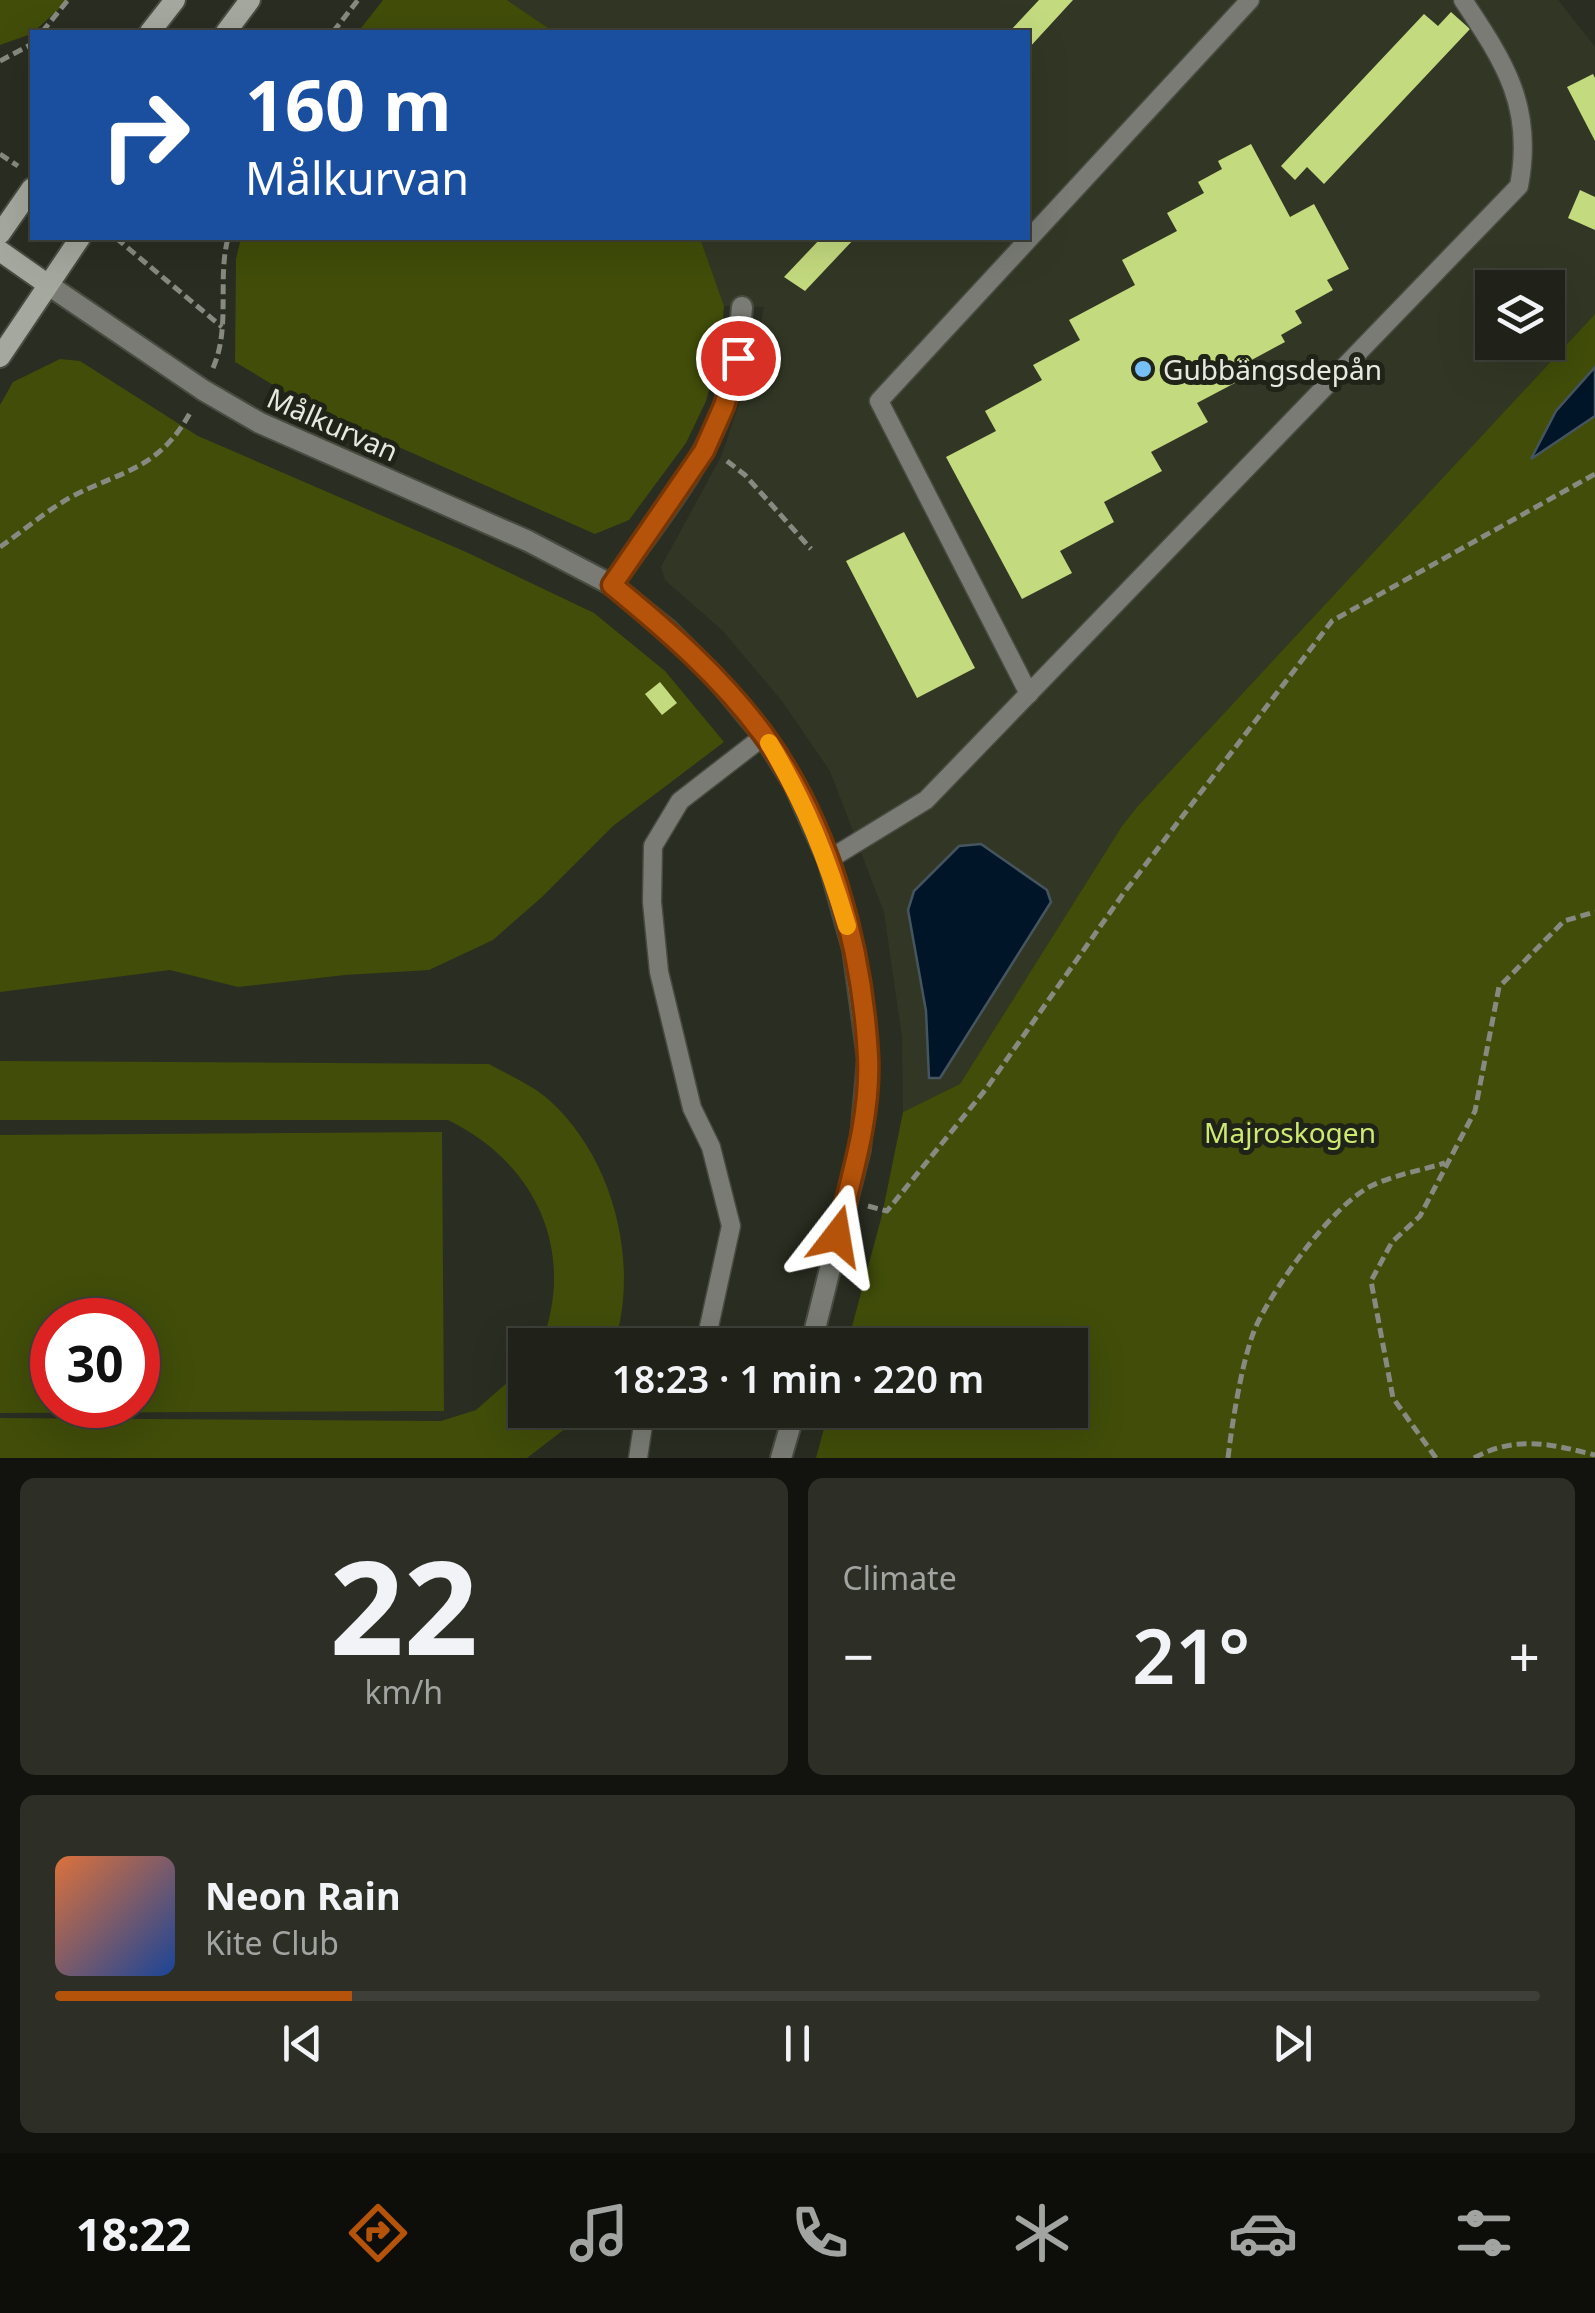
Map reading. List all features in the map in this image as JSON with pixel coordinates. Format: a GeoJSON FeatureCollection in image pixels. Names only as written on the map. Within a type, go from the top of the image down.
{"type":"FeatureCollection","features":[{"type":"Feature","properties":{"kind":"main road"},"geometry":{"type":"LineString","coordinates":[[152,30],[175,0]]}},
{"type":"Feature","properties":{"kind":"main road"},"geometry":{"type":"LineString","coordinates":[[228,30],[250,0]]}},
{"type":"Feature","properties":{"kind":"main road"},"geometry":{"type":"LineString","coordinates":[[0,234],[30,191]]}},
{"type":"Feature","properties":{"kind":"main road"},"geometry":{"type":"LineString","coordinates":[[0,357],[79,240]]}},
{"type":"Feature","properties":{"kind":"main road"},"geometry":{"type":"LineString","coordinates":[[0,251],[47,284]]}},
{"type":"Feature","properties":{"kind":"street","name":"Målkurvan"},"geometry":{"type":"LineString","coordinates":[[47,284],[260,423],[528,542],[612,585],[715,676],[764,736],[794,784],[828,860],[854,948],[868,1059],[860,1150],[815,1328]]}},
{"type":"Feature","properties":{"kind":"street"},"geometry":{"type":"LineString","coordinates":[[612,585],[704,451],[724,406],[738,358],[742,306]]}},
{"type":"Feature","properties":{"kind":"street"},"geometry":{"type":"LineString","coordinates":[[781,1458],[790,1428]]}},
{"type":"Feature","properties":{"kind":"lane"},"geometry":{"type":"LineString","coordinates":[[1030,238],[1250,0]]}},
{"type":"Feature","properties":{"kind":"lane"},"geometry":{"type":"LineString","coordinates":[[828,860],[926,800],[1519,186],[1526,149],[1517,102],[1504,60],[1463,0]]}},
{"type":"Feature","properties":{"kind":"lane"},"geometry":{"type":"LineString","coordinates":[[1028,240],[879,401],[1029,694]]}},
{"type":"Feature","properties":{"kind":"lane"},"geometry":{"type":"LineString","coordinates":[[709,1328],[731,1226],[712,1147],[692,1108],[659,972],[652,902],[653,846],[680,801],[764,736]]}},
{"type":"Feature","properties":{"kind":"lane"},"geometry":{"type":"LineString","coordinates":[[638,1458],[643,1428]]}},
{"type":"Feature","properties":{"kind":"path"},"geometry":{"type":"LineString","coordinates":[[44,30],[68,0]]}},
{"type":"Feature","properties":{"kind":"path"},"geometry":{"type":"LineString","coordinates":[[335,30],[358,0]]}},
{"type":"Feature","properties":{"kind":"path"},"geometry":{"type":"LineString","coordinates":[[0,62],[30,45]]}},
{"type":"Feature","properties":{"kind":"path"},"geometry":{"type":"LineString","coordinates":[[118,240],[222,327]]}},
{"type":"Feature","properties":{"kind":"path"},"geometry":{"type":"LineString","coordinates":[[0,547],[70,498],[136,470],[176,439],[219,354],[228,240]]}},
{"type":"Feature","properties":{"kind":"path"},"geometry":{"type":"LineString","coordinates":[[704,451],[733,464],[746,475],[811,549]]}},
{"type":"Feature","properties":{"kind":"path"},"geometry":{"type":"LineString","coordinates":[[846,1199],[886,1211],[986,1089],[1123,894],[1332,620],[1595,474]]}},
{"type":"Feature","properties":{"kind":"path"},"geometry":{"type":"LineString","coordinates":[[1436,1458],[1393,1398],[1371,1281],[1392,1242],[1420,1216],[1475,1111],[1499,987],[1564,921],[1595,912]]}},
{"type":"Feature","properties":{"kind":"path"},"geometry":{"type":"LineString","coordinates":[[1228,1458],[1233,1417],[1256,1324],[1308,1246],[1340,1207],[1372,1186],[1448,1162]]}},
{"type":"Feature","properties":{"kind":"path"},"geometry":{"type":"LineString","coordinates":[[1474,1458],[1485,1452],[1540,1441],[1595,1455]]}},
{"type":"Feature","properties":{"kind":"shaded area"},"geometry":{"type":"Polygon","coordinates":[[[507,0],[1558,0],[1595,47],[1595,314],[1565,346],[1565,270],[1475,270],[1475,360],[1552,360],[1137,807],[960,1084],[903,1112],[902,1037],[884,912],[830,771],[782,701],[723,631],[665,580],[661,567],[721,457],[754,360],[764,307],[724,306],[701,240],[1030,240],[1030,30],[551,30],[507,0]]]}},
{"type":"Feature","properties":{"kind":"green space"},"geometry":{"type":"Polygon","coordinates":[[[0,0],[69,0],[35,30],[30,30],[30,34],[0,45],[0,0]]]}},
{"type":"Feature","properties":{"kind":"green space"},"geometry":{"type":"Polygon","coordinates":[[[383,0],[507,0],[551,30],[360,30],[383,0]]]}},
{"type":"Feature","properties":{"kind":"green space"},"geometry":{"type":"Polygon","coordinates":[[[241,240],[701,240],[724,306],[720,352],[706,401],[686,443],[629,520],[595,534],[315,410],[235,362],[236,259],[241,240]]]}},
{"type":"Feature","properties":{"kind":"green space","name":"Majroskogen"},"geometry":{"type":"Polygon","coordinates":[[[1595,314],[1595,1458],[816,1458],[824,1428],[1088,1428],[1088,1328],[852,1328],[882,1215],[903,1112],[960,1084],[1137,807],[1552,360],[1565,360],[1565,346],[1595,314]]]}},
{"type":"Feature","properties":{"kind":"green space"},"geometry":{"type":"Polygon","coordinates":[[[60,359],[80,361],[198,436],[466,552],[594,613],[665,671],[724,742],[613,826],[493,940],[429,970],[238,987],[170,970],[0,992],[0,405],[13,382],[60,359]]]}},
{"type":"Feature","properties":{"kind":"green space"},"geometry":{"type":"Polygon","coordinates":[[[0,1061],[489,1064],[549,1100],[590,1151],[616,1214],[622,1247],[624,1281],[618,1328],[546,1328],[554,1276],[551,1244],[541,1213],[526,1185],[505,1160],[479,1138],[448,1120],[0,1120],[0,1061]]]}},
{"type":"Feature","properties":{"kind":"green space"},"geometry":{"type":"Polygon","coordinates":[[[442,1132],[444,1411],[160,1412],[160,1298],[30,1298],[30,1413],[0,1413],[0,1135],[442,1132]]]}},
{"type":"Feature","properties":{"kind":"green space"},"geometry":{"type":"Polygon","coordinates":[[[508,1382],[508,1428],[566,1428],[527,1458],[0,1458],[0,1418],[30,1418],[30,1428],[160,1428],[160,1419],[441,1421],[476,1410],[508,1382]]]}},
{"type":"Feature","properties":{"kind":"water"},"geometry":{"type":"Polygon","coordinates":[[[1595,367],[1595,416],[1531,459],[1556,411],[1595,367]]]}},
{"type":"Feature","properties":{"kind":"water"},"geometry":{"type":"Polygon","coordinates":[[[981,844],[1047,890],[1051,902],[940,1078],[929,1078],[926,1011],[908,910],[914,891],[959,846],[981,844]]]}},
{"type":"Feature","properties":{"kind":"building"},"geometry":{"type":"Polygon","coordinates":[[[1039,0],[1073,0],[1030,47],[1030,30],[1011,30],[1039,0]]]}},
{"type":"Feature","properties":{"kind":"building"},"geometry":{"type":"Polygon","coordinates":[[[1451,12],[1470,29],[1324,184],[1307,167],[1295,180],[1281,166],[1424,14],[1438,26],[1451,12]]]}},
{"type":"Feature","properties":{"kind":"building"},"geometry":{"type":"Polygon","coordinates":[[[1593,74],[1595,78],[1595,141],[1567,87],[1593,74]]]}},
{"type":"Feature","properties":{"kind":"building","name":"Gubbängsdepån"},"geometry":{"type":"Polygon","coordinates":[[[1251,144],[1290,217],[1314,204],[1349,269],[1327,280],[1333,290],[1295,311],[1302,323],[1281,335],[1285,342],[1246,363],[1252,374],[1197,403],[1208,422],[1151,452],[1162,471],[1104,502],[1114,522],[1060,551],[1072,573],[1022,599],[946,457],[996,431],[985,411],[1042,380],[1033,365],[1080,340],[1069,320],[1135,285],[1122,260],[1177,231],[1167,213],[1204,193],[1198,182],[1222,169],[1218,161],[1251,144]]]}},
{"type":"Feature","properties":{"kind":"building"},"geometry":{"type":"Polygon","coordinates":[[[1580,190],[1595,197],[1595,230],[1568,218],[1580,190]]]}},
{"type":"Feature","properties":{"kind":"building"},"geometry":{"type":"Polygon","coordinates":[[[819,240],[853,240],[805,291],[784,277],[819,240]]]}},
{"type":"Feature","properties":{"kind":"building"},"geometry":{"type":"Polygon","coordinates":[[[904,532],[975,668],[917,698],[846,561],[904,532]]]}},
{"type":"Feature","properties":{"kind":"building"},"geometry":{"type":"Polygon","coordinates":[[[660,682],[677,703],[662,715],[645,694],[660,682]]]}},
{"type":"Feature","properties":{"kind":"slow traffic"},"geometry":{"type":"LineString","coordinates":[[769,743],[794,784],[828,860],[847,926]]}},
{"type":"Feature","properties":{"kind":"place","name":"Gubbängsdepån"},"geometry":{"type":"Point","coordinates":[1143,369]}},
{"type":"Feature","properties":{"kind":"route"},"geometry":{"type":"LineString","coordinates":[[738,358],[724,406],[704,451],[612,585],[715,676],[764,736],[794,784],[828,860],[854,948],[868,1059],[860,1150],[837,1236]]}}]}
